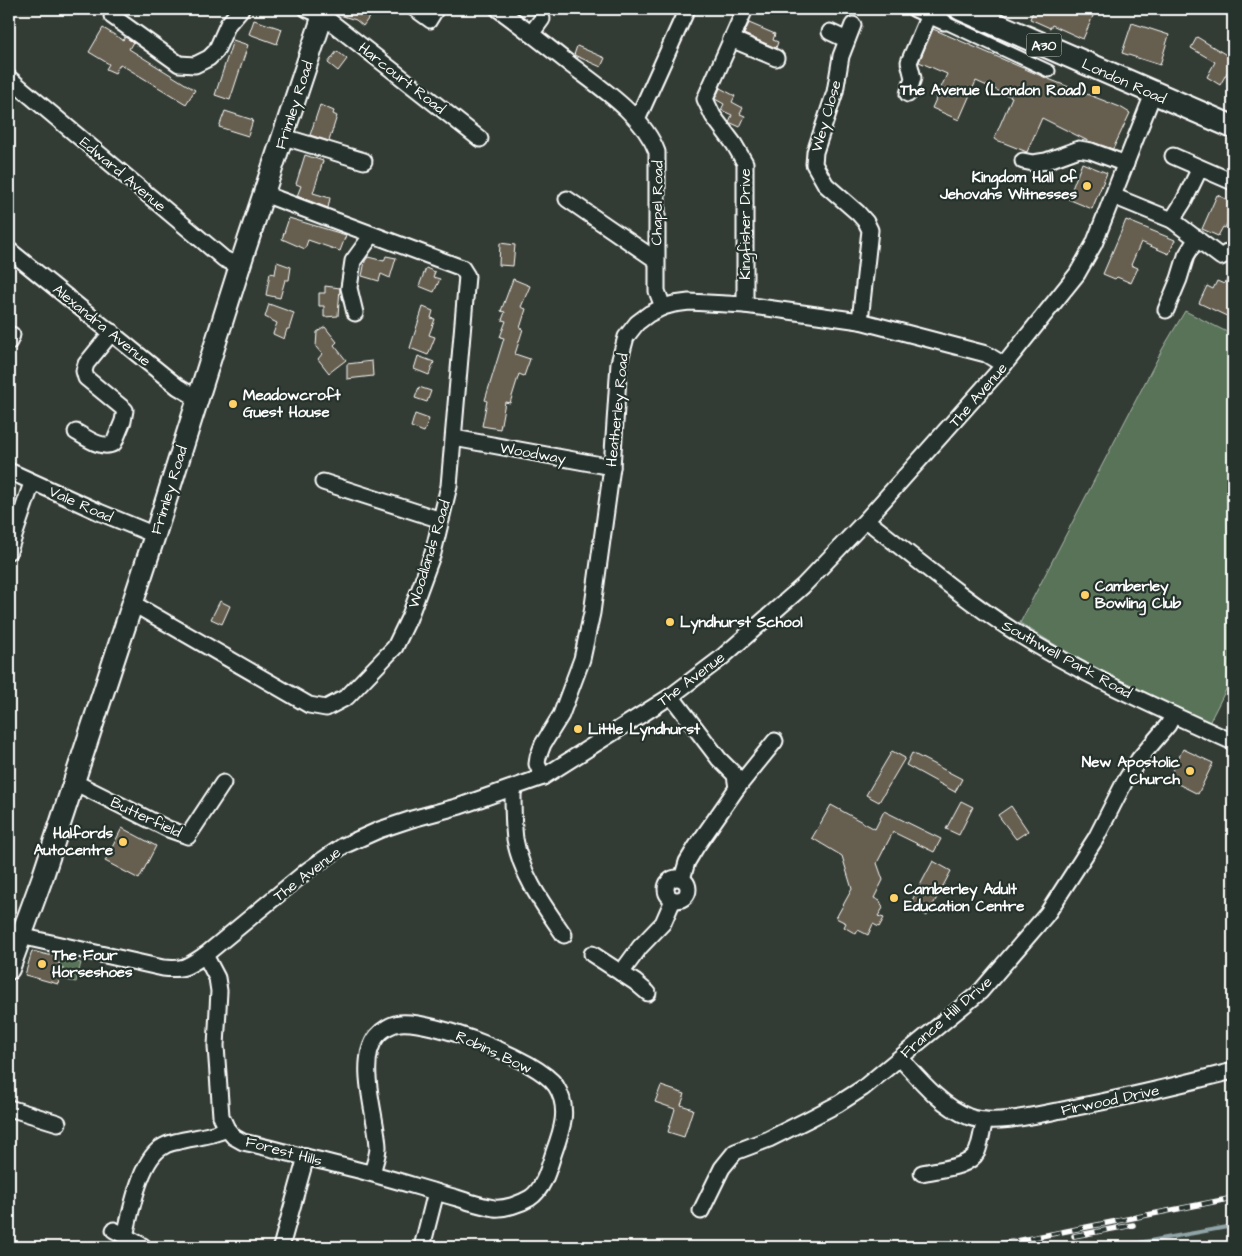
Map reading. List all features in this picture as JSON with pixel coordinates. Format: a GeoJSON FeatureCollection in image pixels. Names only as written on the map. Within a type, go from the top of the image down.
{"type":"FeatureCollection","features":[{"type":"Feature","properties":{"kind":"main road","name":"Frimley Road"},"geometry":{"type":"LineString","coordinates":[[9,969],[43,876],[240,266],[284,137],[318,11]]}},
{"type":"Feature","properties":{"kind":"main road","name":"London Road"},"geometry":{"type":"LineString","coordinates":[[942,14],[1153,94],[1233,128]]}},
{"type":"Feature","properties":{"kind":"street"},"geometry":{"type":"LineString","coordinates":[[112,16],[179,64],[195,65],[209,58],[216,51],[228,24],[241,9]]}},
{"type":"Feature","properties":{"kind":"street"},"geometry":{"type":"LineString","coordinates":[[412,9],[430,22],[438,9]]}},
{"type":"Feature","properties":{"kind":"street","name":"Chapel Road"},"geometry":{"type":"LineString","coordinates":[[498,9],[605,91],[637,120],[652,139],[657,152],[657,291],[663,307]]}},
{"type":"Feature","properties":{"kind":"street"},"geometry":{"type":"LineString","coordinates":[[637,120],[687,9]]}},
{"type":"Feature","properties":{"kind":"street","name":"Kingfisher Drive"},"geometry":{"type":"LineString","coordinates":[[745,9],[705,99],[713,116],[745,162],[745,305]]}},
{"type":"Feature","properties":{"kind":"street"},"geometry":{"type":"LineString","coordinates":[[915,9],[942,14],[1049,71]]}},
{"type":"Feature","properties":{"kind":"street","name":"Harcourt Road"},"geometry":{"type":"LineString","coordinates":[[318,11],[480,139]]}},
{"type":"Feature","properties":{"kind":"street"},"geometry":{"type":"LineString","coordinates":[[908,94],[913,78],[909,62],[942,14]]}},
{"type":"Feature","properties":{"kind":"street"},"geometry":{"type":"LineString","coordinates":[[531,34],[542,19]]}},
{"type":"Feature","properties":{"kind":"street","name":"Wey Close"},"geometry":{"type":"LineString","coordinates":[[853,25],[840,56],[835,92],[815,152],[814,164],[826,185],[866,222],[870,230],[860,321]]}},
{"type":"Feature","properties":{"kind":"street"},"geometry":{"type":"LineString","coordinates":[[830,32],[847,40]]}},
{"type":"Feature","properties":{"kind":"street"},"geometry":{"type":"LineString","coordinates":[[731,39],[776,58]]}},
{"type":"Feature","properties":{"kind":"street","name":"Edward Avenue"},"geometry":{"type":"LineString","coordinates":[[9,78],[216,253],[240,266]]}},
{"type":"Feature","properties":{"kind":"street","name":"The Avenue"},"geometry":{"type":"LineString","coordinates":[[20,936],[163,968],[180,969],[204,956],[308,870],[344,846],[379,830],[460,806],[543,778],[671,696],[720,659],[796,592],[866,520],[1004,365],[1076,274],[1094,244],[1153,94]]}},
{"type":"Feature","properties":{"kind":"street"},"geometry":{"type":"LineString","coordinates":[[284,137],[364,161]]}},
{"type":"Feature","properties":{"kind":"street"},"geometry":{"type":"LineString","coordinates":[[1023,162],[1046,161],[1079,149],[1091,151],[1126,164]]}},
{"type":"Feature","properties":{"kind":"street"},"geometry":{"type":"LineString","coordinates":[[1174,156],[1233,182]]}},
{"type":"Feature","properties":{"kind":"street"},"geometry":{"type":"LineString","coordinates":[[1172,220],[1184,201],[1200,168]]}},
{"type":"Feature","properties":{"kind":"street","name":"Woodlands Road"},"geometry":{"type":"LineString","coordinates":[[132,604],[309,705],[326,708],[346,697],[395,647],[413,609],[433,553],[450,486],[466,272],[462,268],[264,194]]}},
{"type":"Feature","properties":{"kind":"street"},"geometry":{"type":"LineString","coordinates":[[1113,196],[1172,220],[1221,257],[1232,250]]}},
{"type":"Feature","properties":{"kind":"street"},"geometry":{"type":"LineString","coordinates":[[567,199],[656,260]]}},
{"type":"Feature","properties":{"kind":"street"},"geometry":{"type":"LineString","coordinates":[[355,313],[349,288],[352,261],[372,235]]}},
{"type":"Feature","properties":{"kind":"street"},"geometry":{"type":"LineString","coordinates":[[1166,310],[1186,256],[1197,238]]}},
{"type":"Feature","properties":{"kind":"street","name":"Alexandra Avenue"},"geometry":{"type":"LineString","coordinates":[[9,250],[178,386],[197,398]]}},
{"type":"Feature","properties":{"kind":"street","name":"Heatherley Road"},"geometry":{"type":"LineString","coordinates":[[543,778],[537,764],[538,757],[543,744],[561,715],[582,659],[586,641],[599,570],[612,467],[617,381],[626,337],[637,324],[649,314],[663,307],[689,302],[745,305],[860,321],[986,354],[1004,365]]}},
{"type":"Feature","properties":{"kind":"street"},"geometry":{"type":"LineString","coordinates":[[76,432],[101,445],[109,446],[114,444],[123,421],[124,410],[86,378],[84,371],[86,364],[112,332]]}},
{"type":"Feature","properties":{"kind":"street","name":"Woodway"},"geometry":{"type":"LineString","coordinates":[[454,438],[612,467]]}},
{"type":"Feature","properties":{"kind":"street","name":"Vale Road"},"geometry":{"type":"LineString","coordinates":[[9,471],[154,535]]}},
{"type":"Feature","properties":{"kind":"street"},"geometry":{"type":"LineString","coordinates":[[9,551],[32,482]]}},
{"type":"Feature","properties":{"kind":"street"},"geometry":{"type":"LineString","coordinates":[[323,482],[441,520]]}},
{"type":"Feature","properties":{"kind":"street","name":"Southwell Park Road"},"geometry":{"type":"LineString","coordinates":[[866,520],[1010,629],[1096,679],[1233,742]]}},
{"type":"Feature","properties":{"kind":"street"},"geometry":{"type":"LineString","coordinates":[[671,696],[719,759],[735,775],[737,788]]}},
{"type":"Feature","properties":{"kind":"street","name":"France Hill Drive"},"geometry":{"type":"LineString","coordinates":[[702,1211],[722,1168],[735,1152],[769,1139],[838,1104],[863,1088],[980,992],[1047,914],[1096,838],[1134,767],[1168,725],[1173,715]]}},
{"type":"Feature","properties":{"kind":"street"},"geometry":{"type":"LineString","coordinates":[[621,973],[640,947],[663,923],[673,900],[666,892],[668,883],[674,879],[682,879],[687,862],[737,788],[775,741]]}},
{"type":"Feature","properties":{"kind":"street","name":"Butterfield"},"geometry":{"type":"LineString","coordinates":[[74,782],[168,829],[188,836],[223,783]]}},
{"type":"Feature","properties":{"kind":"street"},"geometry":{"type":"LineString","coordinates":[[513,789],[515,840],[524,870],[544,906],[564,935]]}},
{"type":"Feature","properties":{"kind":"street"},"geometry":{"type":"LineString","coordinates":[[592,954],[648,993]]}},
{"type":"Feature","properties":{"kind":"street","name":"Forest Hills"},"geometry":{"type":"LineString","coordinates":[[204,956],[217,978],[219,991],[216,1046],[221,1116],[234,1137],[243,1142],[372,1173],[494,1208],[504,1208],[517,1204]]}},
{"type":"Feature","properties":{"kind":"street","name":"Robins Bow"},"geometry":{"type":"LineString","coordinates":[[372,1173],[378,1148],[370,1103],[369,1047],[385,1029],[398,1023],[455,1032],[491,1046],[533,1068],[556,1086],[562,1100],[565,1113],[561,1132],[542,1186],[531,1198],[517,1204]]}},
{"type":"Feature","properties":{"kind":"street","name":"Firwood Drive"},"geometry":{"type":"LineString","coordinates":[[900,1058],[937,1097],[957,1111],[970,1117],[985,1120],[1034,1116],[1233,1071]]}},
{"type":"Feature","properties":{"kind":"street"},"geometry":{"type":"LineString","coordinates":[[9,1108],[58,1124]]}},
{"type":"Feature","properties":{"kind":"street"},"geometry":{"type":"LineString","coordinates":[[922,1173],[958,1165],[973,1158],[979,1145],[985,1120]]}},
{"type":"Feature","properties":{"kind":"street"},"geometry":{"type":"LineString","coordinates":[[143,1246],[120,1233],[148,1162],[164,1146],[217,1134],[227,1128]]}},
{"type":"Feature","properties":{"kind":"street"},"geometry":{"type":"LineString","coordinates":[[281,1247],[306,1157]]}},
{"type":"Feature","properties":{"kind":"street"},"geometry":{"type":"LineString","coordinates":[[422,1247],[436,1192]]}},
{"type":"Feature","properties":{"kind":"green space"},"geometry":{"type":"Polygon","coordinates":[[[1185,311],[1233,335],[1233,676],[1209,723],[1086,664],[1020,623],[1163,348],[1185,311]]]}},
{"type":"Feature","properties":{"kind":"green space"},"geometry":{"type":"Polygon","coordinates":[[[61,958],[81,963],[76,982],[60,979],[63,968],[58,966],[61,958]]]}},
{"type":"Feature","properties":{"kind":"building"},"geometry":{"type":"Polygon","coordinates":[[[337,9],[375,9],[363,26],[356,20],[336,14],[337,9]]]}},
{"type":"Feature","properties":{"kind":"building"},"geometry":{"type":"Polygon","coordinates":[[[1034,9],[1096,9],[1083,39],[1052,25],[1050,28],[1030,19],[1034,9]]]}},
{"type":"Feature","properties":{"kind":"building"},"geometry":{"type":"Polygon","coordinates":[[[254,20],[282,29],[277,44],[249,34],[254,20]]]}},
{"type":"Feature","properties":{"kind":"building"},"geometry":{"type":"Polygon","coordinates":[[[749,23],[775,34],[773,40],[778,42],[776,48],[744,34],[749,23]]]}},
{"type":"Feature","properties":{"kind":"building"},"geometry":{"type":"Polygon","coordinates":[[[1132,23],[1169,35],[1160,65],[1122,53],[1132,23]]]}},
{"type":"Feature","properties":{"kind":"building"},"geometry":{"type":"Polygon","coordinates":[[[103,28],[123,40],[125,37],[133,42],[129,49],[195,90],[186,104],[120,64],[115,73],[106,69],[109,64],[89,52],[103,28]]]}},
{"type":"Feature","properties":{"kind":"building"},"geometry":{"type":"Polygon","coordinates":[[[933,29],[1046,78],[1120,107],[1130,113],[1113,149],[1088,141],[1042,118],[1027,152],[994,139],[1012,97],[976,81],[959,120],[932,108],[947,74],[919,62],[933,29]]]}},
{"type":"Feature","properties":{"kind":"building"},"geometry":{"type":"Polygon","coordinates":[[[1197,37],[1233,59],[1220,85],[1207,77],[1215,62],[1191,48],[1197,37]]]}},
{"type":"Feature","properties":{"kind":"building"},"geometry":{"type":"Polygon","coordinates":[[[233,40],[248,45],[230,100],[215,95],[233,40]]]}},
{"type":"Feature","properties":{"kind":"building"},"geometry":{"type":"Polygon","coordinates":[[[577,46],[605,58],[601,67],[574,55],[577,46]]]}},
{"type":"Feature","properties":{"kind":"building"},"geometry":{"type":"Polygon","coordinates":[[[337,51],[347,59],[338,71],[328,63],[337,51]]]}},
{"type":"Feature","properties":{"kind":"building"},"geometry":{"type":"Polygon","coordinates":[[[720,88],[735,96],[732,102],[743,108],[740,114],[745,116],[740,127],[729,122],[732,115],[721,110],[724,104],[715,99],[720,88]]]}},
{"type":"Feature","properties":{"kind":"building"},"geometry":{"type":"Polygon","coordinates":[[[320,105],[334,111],[333,114],[337,116],[329,141],[310,135],[320,105]]]}},
{"type":"Feature","properties":{"kind":"building"},"geometry":{"type":"Polygon","coordinates":[[[225,111],[253,120],[248,136],[219,127],[225,111]]]}},
{"type":"Feature","properties":{"kind":"building"},"geometry":{"type":"Polygon","coordinates":[[[305,155],[323,161],[313,193],[330,198],[328,208],[297,196],[301,186],[296,184],[305,155]]]}},
{"type":"Feature","properties":{"kind":"building","name":"Kingdom Hall of Jehovahs Witnesses"},"geometry":{"type":"Polygon","coordinates":[[[1082,163],[1107,173],[1092,209],[1068,199],[1082,163]]]}},
{"type":"Feature","properties":{"kind":"building"},"geometry":{"type":"Polygon","coordinates":[[[1217,195],[1233,202],[1230,211],[1232,212],[1225,228],[1223,227],[1218,236],[1202,229],[1217,195]]]}},
{"type":"Feature","properties":{"kind":"building"},"geometry":{"type":"Polygon","coordinates":[[[289,218],[346,235],[340,251],[308,240],[305,249],[282,239],[289,218]]]}},
{"type":"Feature","properties":{"kind":"building"},"geometry":{"type":"Polygon","coordinates":[[[1126,220],[1175,240],[1169,254],[1141,242],[1131,265],[1138,268],[1131,283],[1103,274],[1126,220]]]}},
{"type":"Feature","properties":{"kind":"building"},"geometry":{"type":"Polygon","coordinates":[[[500,243],[515,245],[513,266],[499,265],[500,243]]]}},
{"type":"Feature","properties":{"kind":"building"},"geometry":{"type":"Polygon","coordinates":[[[386,256],[396,258],[390,278],[381,274],[379,281],[362,276],[365,261],[368,257],[384,261],[386,256]]]}},
{"type":"Feature","properties":{"kind":"building"},"geometry":{"type":"Polygon","coordinates":[[[277,262],[291,267],[289,280],[285,280],[280,298],[266,295],[270,273],[275,274],[277,262]]]}},
{"type":"Feature","properties":{"kind":"building"},"geometry":{"type":"Polygon","coordinates":[[[426,268],[435,272],[433,277],[440,279],[434,292],[419,286],[426,268]]]}},
{"type":"Feature","properties":{"kind":"building"},"geometry":{"type":"Polygon","coordinates":[[[513,279],[530,286],[521,307],[526,309],[520,328],[523,329],[515,354],[530,359],[524,376],[519,374],[510,403],[505,402],[500,429],[482,426],[487,401],[485,400],[504,338],[500,337],[506,321],[502,320],[505,312],[501,311],[513,279]]]}},
{"type":"Feature","properties":{"kind":"building"},"geometry":{"type":"Polygon","coordinates":[[[1217,281],[1224,284],[1225,281],[1233,284],[1233,319],[1199,303],[1207,286],[1213,289],[1217,281]]]}},
{"type":"Feature","properties":{"kind":"building"},"geometry":{"type":"Polygon","coordinates":[[[325,286],[340,288],[338,316],[324,317],[324,306],[319,306],[319,293],[325,293],[325,286]]]}},
{"type":"Feature","properties":{"kind":"building"},"geometry":{"type":"Polygon","coordinates":[[[269,304],[294,313],[284,339],[273,334],[277,323],[265,317],[269,304]]]}},
{"type":"Feature","properties":{"kind":"building"},"geometry":{"type":"Polygon","coordinates":[[[423,307],[433,311],[431,318],[435,319],[429,335],[435,337],[428,355],[410,348],[423,307]]]}},
{"type":"Feature","properties":{"kind":"building"},"geometry":{"type":"Polygon","coordinates":[[[325,327],[337,342],[334,345],[346,360],[329,373],[318,359],[322,354],[316,347],[317,332],[325,327]]]}},
{"type":"Feature","properties":{"kind":"building"},"geometry":{"type":"Polygon","coordinates":[[[418,356],[434,362],[429,375],[414,369],[418,356]]]}},
{"type":"Feature","properties":{"kind":"building"},"geometry":{"type":"Polygon","coordinates":[[[372,361],[373,376],[347,379],[347,364],[372,361]]]}},
{"type":"Feature","properties":{"kind":"building"},"geometry":{"type":"Polygon","coordinates":[[[419,387],[431,391],[427,402],[415,398],[419,387]]]}},
{"type":"Feature","properties":{"kind":"building"},"geometry":{"type":"Polygon","coordinates":[[[415,414],[429,419],[424,432],[411,427],[415,414]]]}},
{"type":"Feature","properties":{"kind":"building"},"geometry":{"type":"Polygon","coordinates":[[[220,601],[230,606],[222,624],[211,619],[220,601]]]}},
{"type":"Feature","properties":{"kind":"building","name":"New Apostolic Church"},"geometry":{"type":"Polygon","coordinates":[[[1183,749],[1213,763],[1198,794],[1168,779],[1183,749]]]}},
{"type":"Feature","properties":{"kind":"building"},"geometry":{"type":"Polygon","coordinates":[[[892,751],[905,758],[879,802],[866,795],[892,751]]]}},
{"type":"Feature","properties":{"kind":"building"},"geometry":{"type":"Polygon","coordinates":[[[912,753],[962,779],[955,792],[906,765],[912,753]]]}},
{"type":"Feature","properties":{"kind":"building"},"geometry":{"type":"Polygon","coordinates":[[[961,801],[973,807],[959,835],[946,829],[961,801]]]}},
{"type":"Feature","properties":{"kind":"building"},"geometry":{"type":"Polygon","coordinates":[[[831,805],[875,829],[884,811],[941,839],[934,852],[893,832],[877,863],[883,880],[874,898],[880,901],[883,908],[878,916],[884,918],[879,927],[873,924],[868,935],[858,930],[856,934],[844,927],[846,923],[836,918],[852,889],[842,856],[812,838],[831,805]]]}},
{"type":"Feature","properties":{"kind":"building"},"geometry":{"type":"Polygon","coordinates":[[[1011,806],[1028,831],[1016,839],[998,815],[1011,806]]]}},
{"type":"Feature","properties":{"kind":"building"},"geometry":{"type":"Polygon","coordinates":[[[122,828],[156,846],[139,879],[105,861],[122,828]]]}},
{"type":"Feature","properties":{"kind":"building"},"geometry":{"type":"Polygon","coordinates":[[[933,861],[951,871],[927,916],[909,906],[933,861]]]}},
{"type":"Feature","properties":{"kind":"building"},"geometry":{"type":"Polygon","coordinates":[[[32,951],[61,958],[58,966],[63,968],[58,984],[25,975],[32,951]]]}},
{"type":"Feature","properties":{"kind":"building"},"geometry":{"type":"Polygon","coordinates":[[[661,1086],[685,1094],[681,1105],[693,1109],[684,1137],[668,1132],[675,1109],[655,1102],[661,1086]]]}},
{"type":"Feature","properties":{"kind":"waterway"},"geometry":{"type":"LineString","coordinates":[[1116,1247],[1233,1226]]}},
{"type":"Feature","properties":{"kind":"railway"},"geometry":{"type":"LineString","coordinates":[[986,1247],[1233,1198]]}},
{"type":"Feature","properties":{"kind":"railway"},"geometry":{"type":"LineString","coordinates":[[1074,1236],[1133,1225]]}},
{"type":"Feature","properties":{"kind":"place","name":"The Avenue (London Road)"},"geometry":{"type":"Point","coordinates":[1096,90]}},
{"type":"Feature","properties":{"kind":"place","name":"Kingdom Hall of Jehovahs Witnesses"},"geometry":{"type":"Point","coordinates":[1087,186]}},
{"type":"Feature","properties":{"kind":"place","name":"Meadowcroft Guest House"},"geometry":{"type":"Point","coordinates":[233,404]}},
{"type":"Feature","properties":{"kind":"place","name":"Camberley Bowling Club"},"geometry":{"type":"Point","coordinates":[1085,595]}},
{"type":"Feature","properties":{"kind":"place","name":"Lyndhurst School"},"geometry":{"type":"Point","coordinates":[670,622]}},
{"type":"Feature","properties":{"kind":"place","name":"Little Lyndhurst"},"geometry":{"type":"Point","coordinates":[578,729]}},
{"type":"Feature","properties":{"kind":"place","name":"New Apostolic Church"},"geometry":{"type":"Point","coordinates":[1190,771]}},
{"type":"Feature","properties":{"kind":"place","name":"Halfords Autocentre"},"geometry":{"type":"Point","coordinates":[123,842]}},
{"type":"Feature","properties":{"kind":"place","name":"Camberley Adult Education Centre"},"geometry":{"type":"Point","coordinates":[894,898]}},
{"type":"Feature","properties":{"kind":"place","name":"The Four Horseshoes"},"geometry":{"type":"Point","coordinates":[42,964]}}]}
